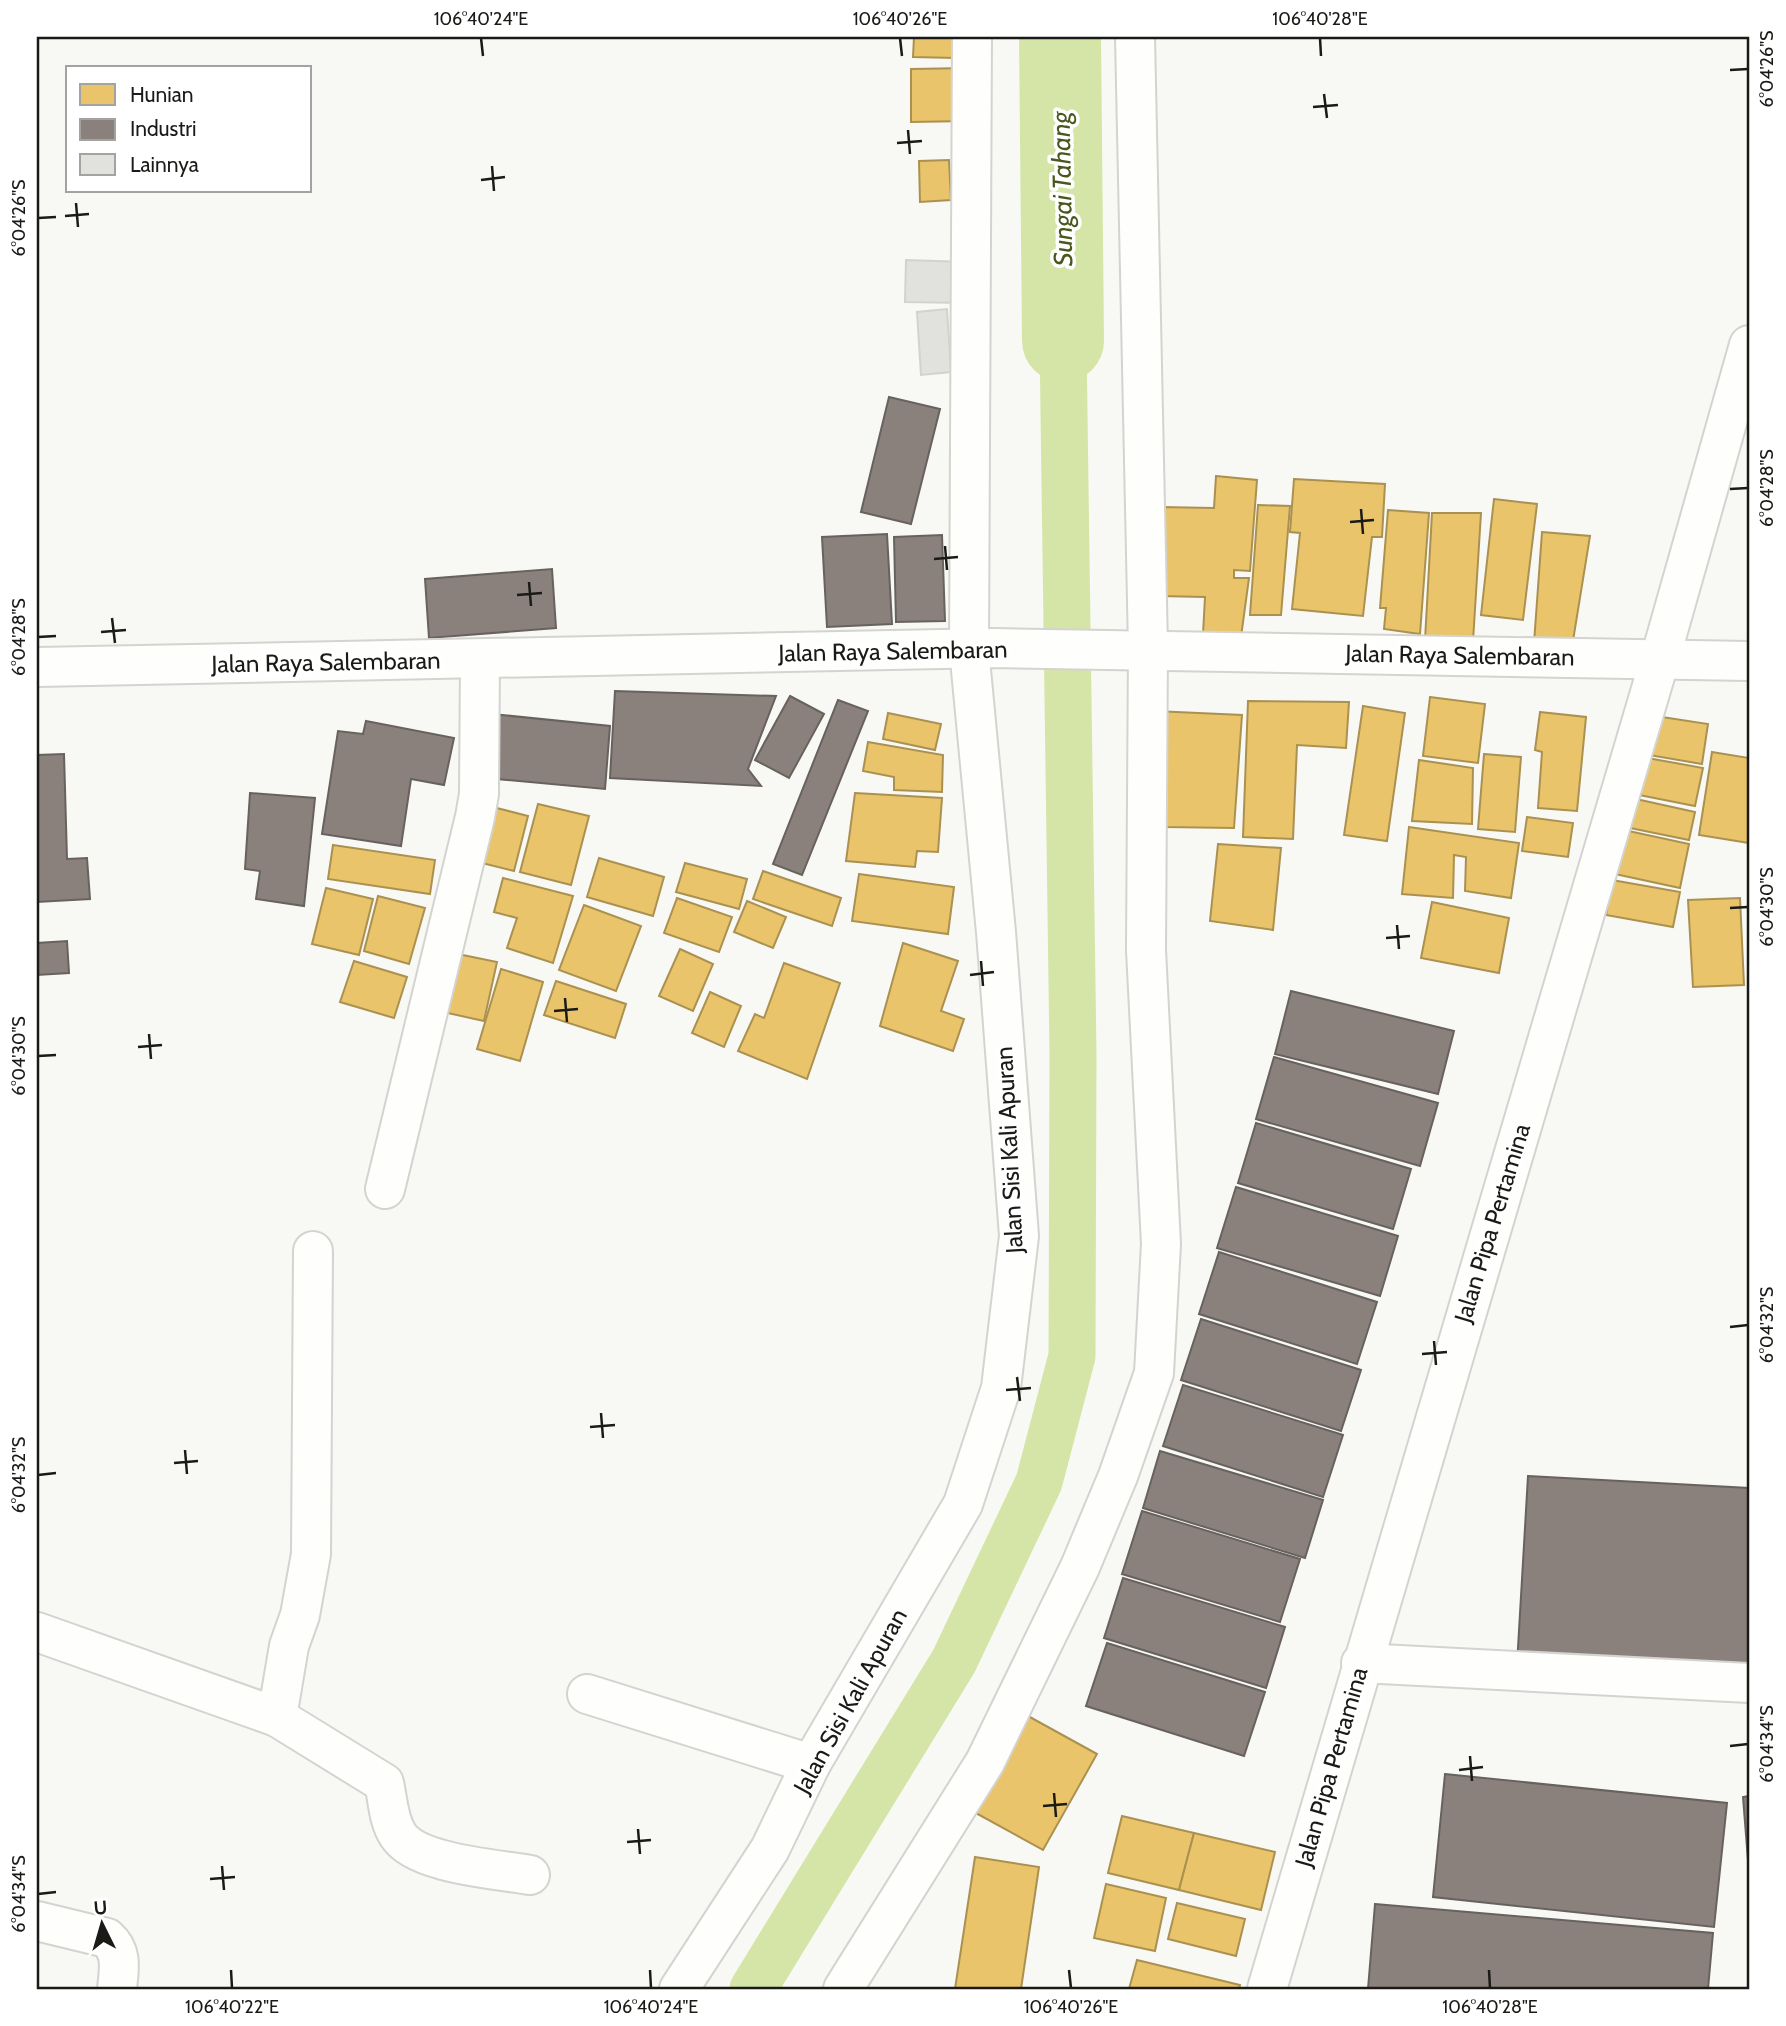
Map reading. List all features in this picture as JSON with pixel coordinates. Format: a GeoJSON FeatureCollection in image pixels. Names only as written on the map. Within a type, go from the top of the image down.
{"type":"FeatureCollection","features":[{"type":"Feature","properties":{"kind":"street","name":"Jalan Sisi Kali Apuran"},"geometry":{"type":"LineString","coordinates":[[679,1989],[770,1849],[811,1764],[963,1504],[1001,1388],[1019,1237],[996,932],[982,649],[972,37]]}},
{"type":"Feature","properties":{"kind":"street"},"geometry":{"type":"LineString","coordinates":[[843,1989],[985,1762],[1080,1567],[1118,1476],[1154,1373],[1161,1244],[1131,649],[1135,37]]}},
{"type":"Feature","properties":{"kind":"street","name":"Jalan Pipa Pertamina"},"geometry":{"type":"LineString","coordinates":[[1267,1989],[1361,1663],[1660,659],[1749,345]]}},
{"type":"Feature","properties":{"kind":"street","name":"Jalan Raya Salembaran"},"geometry":{"type":"LineString","coordinates":[[37,667],[982,649],[1131,649],[1749,661]]}},
{"type":"Feature","properties":{"kind":"street"},"geometry":{"type":"LineString","coordinates":[[385,1189],[475,817],[479,794],[480,659]]}},
{"type":"Feature","properties":{"kind":"street"},"geometry":{"type":"LineString","coordinates":[[277,1717],[289,1646],[300,1615],[311,1554],[313,1251]]}},
{"type":"Feature","properties":{"kind":"street"},"geometry":{"type":"LineString","coordinates":[[37,1632],[277,1717],[384,1783],[391,1823],[399,1837],[421,1854],[530,1875]]}},
{"type":"Feature","properties":{"kind":"street"},"geometry":{"type":"LineString","coordinates":[[1361,1663],[1749,1683]]}},
{"type":"Feature","properties":{"kind":"street"},"geometry":{"type":"LineString","coordinates":[[587,1694],[811,1764]]}},
{"type":"Feature","properties":{"kind":"street"},"geometry":{"type":"LineString","coordinates":[[37,1921],[107,1938],[115,1945],[119,1956],[117,1989]]}},
{"type":"Feature","properties":{"kind":"building: Hunian"},"geometry":{"type":"Polygon","coordinates":[[[914,37],[956,37],[955,58],[913,57],[914,37]]]}},
{"type":"Feature","properties":{"kind":"building: Hunian"},"geometry":{"type":"Polygon","coordinates":[[[967,68],[968,121],[911,122],[911,69],[967,68]]]}},
{"type":"Feature","properties":{"kind":"building: Hunian"},"geometry":{"type":"Polygon","coordinates":[[[949,160],[951,200],[920,202],[919,161],[949,160]]]}},
{"type":"Feature","properties":{"kind":"building: Hunian"},"geometry":{"type":"Polygon","coordinates":[[[1216,476],[1257,480],[1250,571],[1234,570],[1234,578],[1249,578],[1241,637],[1203,634],[1205,597],[1159,596],[1161,507],[1214,508],[1216,476]]]}},
{"type":"Feature","properties":{"kind":"building: Hunian"},"geometry":{"type":"Polygon","coordinates":[[[1294,479],[1385,484],[1382,537],[1372,537],[1363,616],[1292,609],[1300,533],[1290,532],[1294,479]]]}},
{"type":"Feature","properties":{"kind":"building: Hunian"},"geometry":{"type":"Polygon","coordinates":[[[1494,499],[1537,504],[1523,620],[1481,615],[1494,499]]]}},
{"type":"Feature","properties":{"kind":"building: Hunian"},"geometry":{"type":"Polygon","coordinates":[[[1258,505],[1290,506],[1281,615],[1250,615],[1258,505]]]}},
{"type":"Feature","properties":{"kind":"building: Hunian"},"geometry":{"type":"Polygon","coordinates":[[[1388,510],[1429,513],[1420,634],[1384,629],[1386,608],[1380,608],[1388,510]]]}},
{"type":"Feature","properties":{"kind":"building: Hunian"},"geometry":{"type":"Polygon","coordinates":[[[1432,513],[1481,513],[1473,641],[1425,640],[1432,513]]]}},
{"type":"Feature","properties":{"kind":"building: Hunian"},"geometry":{"type":"Polygon","coordinates":[[[1542,532],[1590,536],[1572,647],[1534,643],[1542,532]]]}},
{"type":"Feature","properties":{"kind":"building: Hunian"},"geometry":{"type":"Polygon","coordinates":[[[1430,697],[1485,704],[1478,763],[1423,756],[1430,697]]]}},
{"type":"Feature","properties":{"kind":"building: Hunian"},"geometry":{"type":"Polygon","coordinates":[[[1248,701],[1349,702],[1346,748],[1297,745],[1293,839],[1243,837],[1248,701]]]}},
{"type":"Feature","properties":{"kind":"building: Hunian"},"geometry":{"type":"Polygon","coordinates":[[[1363,706],[1405,713],[1387,841],[1344,835],[1363,706]]]}},
{"type":"Feature","properties":{"kind":"building: Hunian"},"geometry":{"type":"Polygon","coordinates":[[[1154,711],[1242,715],[1234,828],[1164,827],[1154,711]]]}},
{"type":"Feature","properties":{"kind":"building: Hunian"},"geometry":{"type":"Polygon","coordinates":[[[1540,712],[1586,717],[1577,811],[1538,808],[1542,752],[1535,750],[1540,712]]]}},
{"type":"Feature","properties":{"kind":"building: Hunian"},"geometry":{"type":"Polygon","coordinates":[[[888,713],[941,724],[935,750],[883,739],[888,713]]]}},
{"type":"Feature","properties":{"kind":"building: Hunian"},"geometry":{"type":"Polygon","coordinates":[[[1649,715],[1708,724],[1702,764],[1643,754],[1649,715]]]}},
{"type":"Feature","properties":{"kind":"building: Hunian"},"geometry":{"type":"Polygon","coordinates":[[[868,742],[943,755],[942,792],[894,790],[894,777],[863,771],[868,742]]]}},
{"type":"Feature","properties":{"kind":"building: Hunian"},"geometry":{"type":"Polygon","coordinates":[[[1712,752],[1749,758],[1749,843],[1699,835],[1712,752]]]}},
{"type":"Feature","properties":{"kind":"building: Hunian"},"geometry":{"type":"Polygon","coordinates":[[[1484,754],[1521,757],[1515,832],[1478,829],[1484,754]]]}},
{"type":"Feature","properties":{"kind":"building: Hunian"},"geometry":{"type":"Polygon","coordinates":[[[1642,757],[1703,768],[1695,806],[1634,794],[1642,757]]]}},
{"type":"Feature","properties":{"kind":"building: Hunian"},"geometry":{"type":"Polygon","coordinates":[[[1419,760],[1473,768],[1472,824],[1412,821],[1419,760]]]}},
{"type":"Feature","properties":{"kind":"building: Hunian"},"geometry":{"type":"Polygon","coordinates":[[[855,793],[942,798],[938,852],[917,851],[915,867],[846,861],[855,793]]]}},
{"type":"Feature","properties":{"kind":"building: Hunian"},"geometry":{"type":"Polygon","coordinates":[[[1636,799],[1695,812],[1689,840],[1630,828],[1636,799]]]}},
{"type":"Feature","properties":{"kind":"building: Hunian"},"geometry":{"type":"Polygon","coordinates":[[[538,804],[589,816],[571,885],[520,872],[538,804]]]}},
{"type":"Feature","properties":{"kind":"building: Hunian"},"geometry":{"type":"Polygon","coordinates":[[[485,805],[528,816],[514,871],[470,860],[485,805]]]}},
{"type":"Feature","properties":{"kind":"building: Hunian"},"geometry":{"type":"Polygon","coordinates":[[[1527,817],[1573,823],[1568,857],[1522,851],[1527,817]]]}},
{"type":"Feature","properties":{"kind":"building: Hunian"},"geometry":{"type":"Polygon","coordinates":[[[1409,827],[1519,843],[1511,898],[1465,891],[1466,857],[1454,855],[1453,898],[1402,894],[1409,827]]]}},
{"type":"Feature","properties":{"kind":"building: Hunian"},"geometry":{"type":"Polygon","coordinates":[[[1610,827],[1689,844],[1680,888],[1601,871],[1610,827]]]}},
{"type":"Feature","properties":{"kind":"building: Hunian"},"geometry":{"type":"Polygon","coordinates":[[[1218,844],[1281,848],[1273,930],[1210,921],[1218,844]]]}},
{"type":"Feature","properties":{"kind":"building: Hunian"},"geometry":{"type":"Polygon","coordinates":[[[333,845],[435,860],[430,894],[328,879],[333,845]]]}},
{"type":"Feature","properties":{"kind":"building: Hunian"},"geometry":{"type":"Polygon","coordinates":[[[599,858],[664,877],[653,916],[587,897],[599,858]]]}},
{"type":"Feature","properties":{"kind":"building: Hunian"},"geometry":{"type":"Polygon","coordinates":[[[685,863],[747,879],[739,909],[676,892],[685,863]]]}},
{"type":"Feature","properties":{"kind":"building: Hunian"},"geometry":{"type":"Polygon","coordinates":[[[763,871],[841,898],[832,926],[753,899],[763,871]]]}},
{"type":"Feature","properties":{"kind":"building: Hunian"},"geometry":{"type":"Polygon","coordinates":[[[859,874],[954,887],[948,934],[852,921],[859,874]]]}},
{"type":"Feature","properties":{"kind":"building: Hunian"},"geometry":{"type":"Polygon","coordinates":[[[503,878],[573,896],[553,963],[507,948],[517,918],[494,912],[503,878]]]}},
{"type":"Feature","properties":{"kind":"building: Hunian"},"geometry":{"type":"Polygon","coordinates":[[[1612,880],[1680,892],[1673,927],[1606,915],[1612,880]]]}},
{"type":"Feature","properties":{"kind":"building: Hunian"},"geometry":{"type":"Polygon","coordinates":[[[326,888],[373,899],[359,955],[312,944],[326,888]]]}},
{"type":"Feature","properties":{"kind":"building: Hunian"},"geometry":{"type":"Polygon","coordinates":[[[378,896],[425,908],[409,964],[364,951],[378,896]]]}},
{"type":"Feature","properties":{"kind":"building: Hunian"},"geometry":{"type":"Polygon","coordinates":[[[677,898],[732,917],[719,952],[664,933],[677,898]]]}},
{"type":"Feature","properties":{"kind":"building: Hunian"},"geometry":{"type":"Polygon","coordinates":[[[1740,898],[1744,985],[1693,987],[1688,900],[1740,898]]]}},
{"type":"Feature","properties":{"kind":"building: Hunian"},"geometry":{"type":"Polygon","coordinates":[[[747,901],[786,917],[773,948],[734,932],[747,901]]]}},
{"type":"Feature","properties":{"kind":"building: Hunian"},"geometry":{"type":"Polygon","coordinates":[[[1432,902],[1509,918],[1499,973],[1421,958],[1432,902]]]}},
{"type":"Feature","properties":{"kind":"building: Hunian"},"geometry":{"type":"Polygon","coordinates":[[[584,905],[641,926],[616,991],[559,970],[584,905]]]}},
{"type":"Feature","properties":{"kind":"building: Hunian"},"geometry":{"type":"Polygon","coordinates":[[[903,943],[958,961],[941,1011],[964,1019],[953,1051],[880,1026],[903,943]]]}},
{"type":"Feature","properties":{"kind":"building: Hunian"},"geometry":{"type":"Polygon","coordinates":[[[680,949],[713,964],[693,1011],[659,996],[680,949]]]}},
{"type":"Feature","properties":{"kind":"building: Hunian"},"geometry":{"type":"Polygon","coordinates":[[[448,952],[497,962],[484,1021],[434,1010],[448,952]]]}},
{"type":"Feature","properties":{"kind":"building: Hunian"},"geometry":{"type":"Polygon","coordinates":[[[354,961],[407,977],[394,1018],[340,1002],[354,961]]]}},
{"type":"Feature","properties":{"kind":"building: Hunian"},"geometry":{"type":"Polygon","coordinates":[[[784,963],[840,983],[807,1079],[738,1051],[755,1014],[764,1018],[784,963]]]}},
{"type":"Feature","properties":{"kind":"building: Hunian"},"geometry":{"type":"Polygon","coordinates":[[[501,969],[543,982],[520,1061],[477,1049],[501,969]]]}},
{"type":"Feature","properties":{"kind":"building: Hunian"},"geometry":{"type":"Polygon","coordinates":[[[556,981],[626,1004],[615,1038],[544,1015],[556,981]]]}},
{"type":"Feature","properties":{"kind":"building: Hunian"},"geometry":{"type":"Polygon","coordinates":[[[710,992],[741,1006],[724,1047],[692,1033],[710,992]]]}},
{"type":"Feature","properties":{"kind":"building: Hunian"},"geometry":{"type":"Polygon","coordinates":[[[1028,1716],[1097,1754],[1043,1850],[974,1812],[1028,1716]]]}},
{"type":"Feature","properties":{"kind":"building: Hunian"},"geometry":{"type":"Polygon","coordinates":[[[1122,1816],[1194,1833],[1179,1890],[1108,1873],[1122,1816]]]}},
{"type":"Feature","properties":{"kind":"building: Hunian"},"geometry":{"type":"Polygon","coordinates":[[[1194,1833],[1275,1852],[1261,1910],[1179,1890],[1194,1833]]]}},
{"type":"Feature","properties":{"kind":"building: Hunian"},"geometry":{"type":"Polygon","coordinates":[[[975,1857],[1039,1867],[1021,1989],[955,1989],[975,1857]]]}},
{"type":"Feature","properties":{"kind":"building: Hunian"},"geometry":{"type":"Polygon","coordinates":[[[1106,1884],[1166,1898],[1155,1951],[1094,1938],[1106,1884]]]}},
{"type":"Feature","properties":{"kind":"building: Hunian"},"geometry":{"type":"Polygon","coordinates":[[[1177,1903],[1245,1919],[1236,1956],[1168,1939],[1177,1903]]]}},
{"type":"Feature","properties":{"kind":"building: Hunian"},"geometry":{"type":"Polygon","coordinates":[[[1137,1960],[1240,1985],[1239,1989],[1129,1989],[1137,1960]]]}},
{"type":"Feature","properties":{"kind":"building: Industri"},"geometry":{"type":"Polygon","coordinates":[[[889,397],[940,409],[911,524],[861,512],[889,397]]]}},
{"type":"Feature","properties":{"kind":"building: Industri"},"geometry":{"type":"Polygon","coordinates":[[[887,534],[892,624],[827,627],[822,537],[887,534]]]}},
{"type":"Feature","properties":{"kind":"building: Industri"},"geometry":{"type":"Polygon","coordinates":[[[942,535],[945,621],[896,622],[894,537],[942,535]]]}},
{"type":"Feature","properties":{"kind":"building: Industri"},"geometry":{"type":"Polygon","coordinates":[[[552,569],[556,628],[429,638],[425,579],[552,569]]]}},
{"type":"Feature","properties":{"kind":"building: Industri"},"geometry":{"type":"Polygon","coordinates":[[[615,691],[776,696],[748,769],[761,786],[610,778],[615,691]]]}},
{"type":"Feature","properties":{"kind":"building: Industri"},"geometry":{"type":"Polygon","coordinates":[[[790,696],[824,714],[789,778],[755,760],[790,696]]]}},
{"type":"Feature","properties":{"kind":"building: Industri"},"geometry":{"type":"Polygon","coordinates":[[[838,700],[868,711],[802,875],[773,864],[838,700]]]}},
{"type":"Feature","properties":{"kind":"building: Industri"},"geometry":{"type":"Polygon","coordinates":[[[492,714],[610,726],[605,789],[485,778],[492,714]]]}},
{"type":"Feature","properties":{"kind":"building: Industri"},"geometry":{"type":"Polygon","coordinates":[[[366,721],[454,738],[444,785],[411,779],[401,846],[322,834],[338,731],[363,734],[366,721]]]}},
{"type":"Feature","properties":{"kind":"building: Industri"},"geometry":{"type":"Polygon","coordinates":[[[64,754],[67,859],[87,858],[90,899],[37,902],[37,755],[64,754]]]}},
{"type":"Feature","properties":{"kind":"building: Industri"},"geometry":{"type":"Polygon","coordinates":[[[250,793],[315,798],[304,906],[256,899],[260,871],[245,869],[250,793]]]}},
{"type":"Feature","properties":{"kind":"building: Industri"},"geometry":{"type":"Polygon","coordinates":[[[67,941],[69,973],[37,975],[37,943],[67,941]]]}},
{"type":"Feature","properties":{"kind":"building: Industri"},"geometry":{"type":"Polygon","coordinates":[[[1291,991],[1454,1031],[1438,1094],[1275,1054],[1291,991]]]}},
{"type":"Feature","properties":{"kind":"building: Industri"},"geometry":{"type":"Polygon","coordinates":[[[1274,1057],[1438,1103],[1420,1166],[1256,1119],[1274,1057]]]}},
{"type":"Feature","properties":{"kind":"building: Industri"},"geometry":{"type":"Polygon","coordinates":[[[1256,1123],[1411,1169],[1393,1229],[1238,1183],[1256,1123]]]}},
{"type":"Feature","properties":{"kind":"building: Industri"},"geometry":{"type":"Polygon","coordinates":[[[1236,1187],[1398,1236],[1380,1296],[1217,1248],[1236,1187]]]}},
{"type":"Feature","properties":{"kind":"building: Industri"},"geometry":{"type":"Polygon","coordinates":[[[1219,1252],[1377,1302],[1357,1364],[1199,1314],[1219,1252]]]}},
{"type":"Feature","properties":{"kind":"building: Industri"},"geometry":{"type":"Polygon","coordinates":[[[1201,1319],[1361,1370],[1341,1431],[1181,1380],[1201,1319]]]}},
{"type":"Feature","properties":{"kind":"building: Industri"},"geometry":{"type":"Polygon","coordinates":[[[1183,1385],[1343,1435],[1323,1497],[1163,1446],[1183,1385]]]}},
{"type":"Feature","properties":{"kind":"building: Industri"},"geometry":{"type":"Polygon","coordinates":[[[1160,1451],[1323,1500],[1305,1558],[1143,1508],[1160,1451]]]}},
{"type":"Feature","properties":{"kind":"building: Industri"},"geometry":{"type":"Polygon","coordinates":[[[1528,1476],[1749,1488],[1749,1677],[1517,1665],[1528,1476]]]}},
{"type":"Feature","properties":{"kind":"building: Industri"},"geometry":{"type":"Polygon","coordinates":[[[1142,1511],[1300,1559],[1280,1622],[1122,1574],[1142,1511]]]}},
{"type":"Feature","properties":{"kind":"building: Industri"},"geometry":{"type":"Polygon","coordinates":[[[1123,1578],[1285,1627],[1266,1688],[1104,1638],[1123,1578]]]}},
{"type":"Feature","properties":{"kind":"building: Industri"},"geometry":{"type":"Polygon","coordinates":[[[1107,1643],[1265,1692],[1244,1756],[1086,1706],[1107,1643]]]}},
{"type":"Feature","properties":{"kind":"building: Industri"},"geometry":{"type":"Polygon","coordinates":[[[1445,1774],[1727,1803],[1714,1927],[1433,1897],[1445,1774]]]}},
{"type":"Feature","properties":{"kind":"building: Industri"},"geometry":{"type":"Polygon","coordinates":[[[1749,1796],[1749,1873],[1743,1797],[1749,1796]]]}},
{"type":"Feature","properties":{"kind":"building: Industri"},"geometry":{"type":"Polygon","coordinates":[[[1375,1904],[1713,1933],[1708,1989],[1368,1989],[1375,1904]]]}},
{"type":"Feature","properties":{"kind":"building: Lainnya"},"geometry":{"type":"Polygon","coordinates":[[[906,260],[965,262],[964,303],[905,302],[906,260]]]}},
{"type":"Feature","properties":{"kind":"building: Lainnya"},"geometry":{"type":"Polygon","coordinates":[[[947,309],[951,372],[921,375],[917,312],[947,309]]]}},
{"type":"Feature","properties":{"kind":"waterway","name":"Sungai Tahang"},"geometry":{"type":"LineString","coordinates":[[1060,37],[1063,341]]}},
{"type":"Feature","properties":{"kind":"waterway"},"geometry":{"type":"LineString","coordinates":[[753,1989],[954,1661],[1039,1482],[1072,1356],[1073,1055],[1063,341]]}}]}
